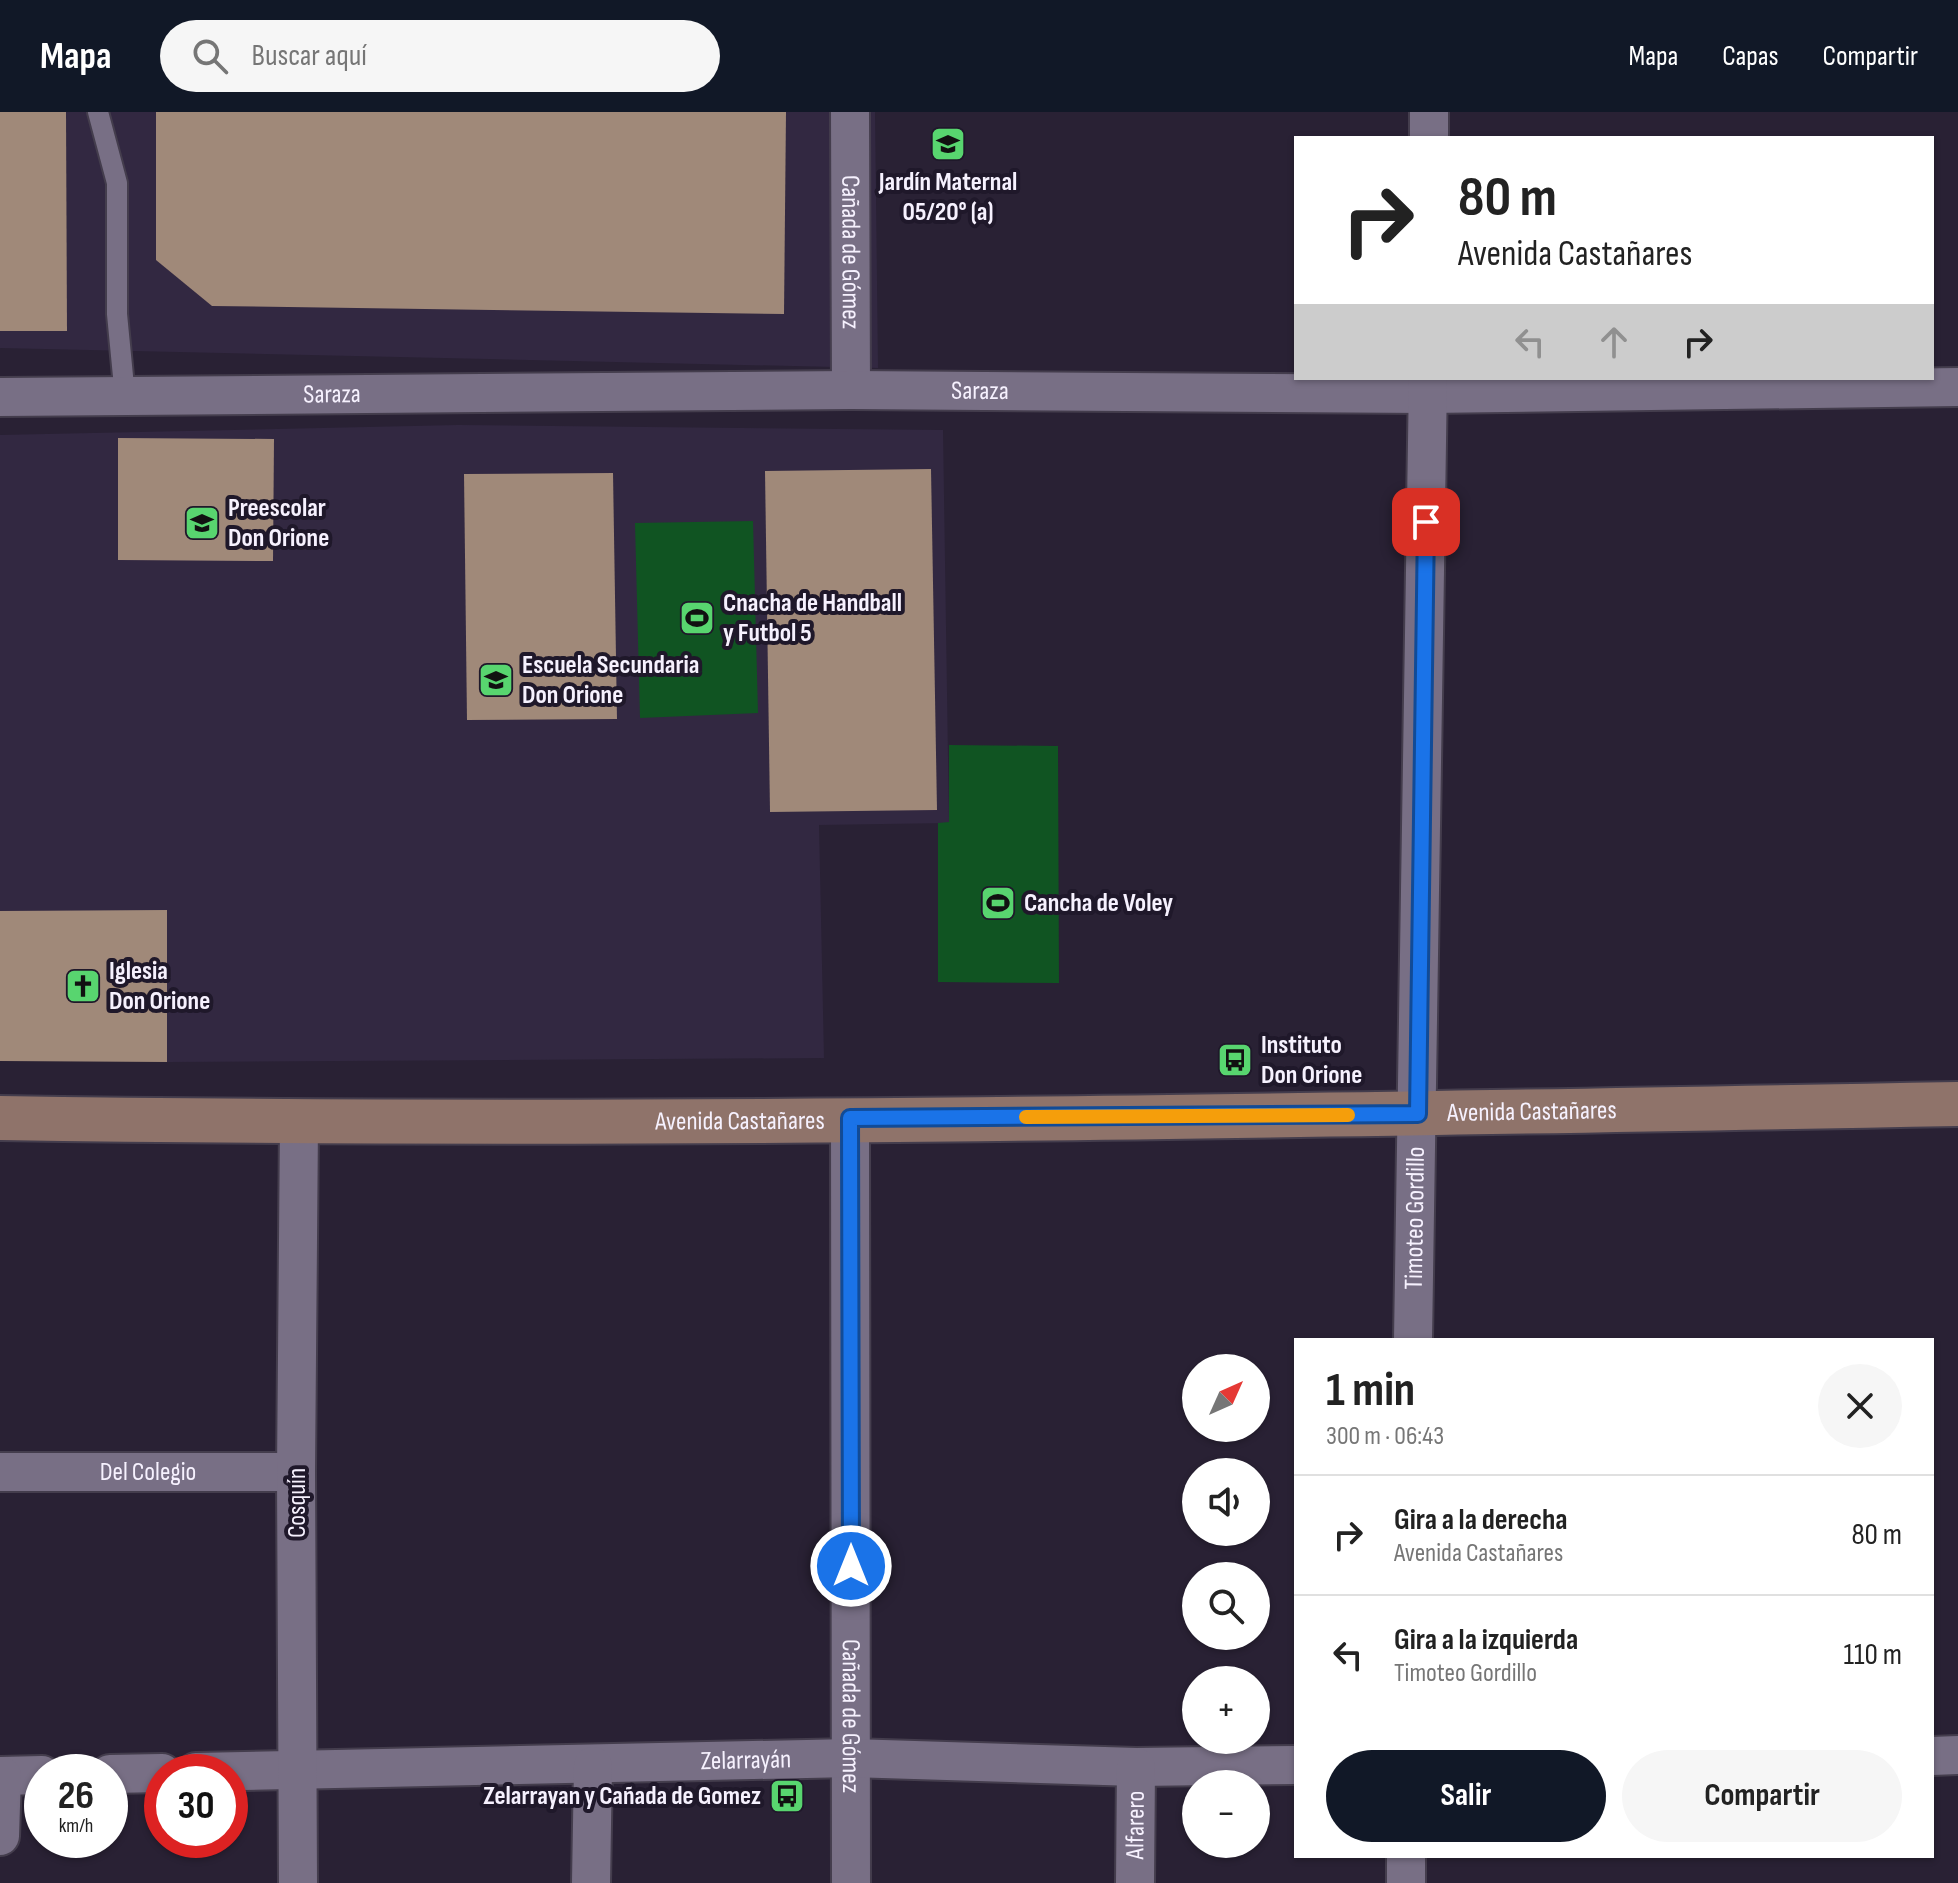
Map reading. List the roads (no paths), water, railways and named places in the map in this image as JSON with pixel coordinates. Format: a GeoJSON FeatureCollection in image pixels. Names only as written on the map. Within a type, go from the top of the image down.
{"type":"FeatureCollection","features":[{"type":"Feature","properties":{"kind":"street","name":"Cañada de Gómez"},"geometry":{"type":"LineString","coordinates":[[850,112],[851,390]]}},
{"type":"Feature","properties":{"kind":"street"},"geometry":{"type":"LineString","coordinates":[[1429,112],[1429,136]]}},
{"type":"Feature","properties":{"kind":"street","name":"Saraza"},"geometry":{"type":"LineString","coordinates":[[0,397],[1428,386],[1958,387]]}},
{"type":"Feature","properties":{"kind":"street","name":"Timoteo Gordillo"},"geometry":{"type":"LineString","coordinates":[[1413,1338],[1428,386]]}},
{"type":"Feature","properties":{"kind":"street","name":"Avenida Castañares"},"geometry":{"type":"LineString","coordinates":[[0,1118],[299,1123],[1418,1114],[1958,1104]]}},
{"type":"Feature","properties":{"kind":"street","name":"Cañada de Gómez"},"geometry":{"type":"LineString","coordinates":[[850,1118],[851,1883]]}},
{"type":"Feature","properties":{"kind":"street","name":"Cosquín"},"geometry":{"type":"LineString","coordinates":[[298,1883],[296,1472],[299,1123]]}},
{"type":"Feature","properties":{"kind":"street","name":"Del Colegio"},"geometry":{"type":"LineString","coordinates":[[0,1472],[296,1472]]}},
{"type":"Feature","properties":{"kind":"street"},"geometry":{"type":"LineString","coordinates":[[1934,1756],[1958,1755]]}},
{"type":"Feature","properties":{"kind":"street","name":"Zelarrayán"},"geometry":{"type":"LineString","coordinates":[[248,1771],[593,1766],[851,1758],[1136,1767],[1294,1765]]}},
{"type":"Feature","properties":{"kind":"street"},"geometry":{"type":"LineString","coordinates":[[591,1883],[593,1766]]}},
{"type":"Feature","properties":{"kind":"street","name":"Alfarero"},"geometry":{"type":"LineString","coordinates":[[1135,1883],[1136,1767]]}},
{"type":"Feature","properties":{"kind":"street"},"geometry":{"type":"LineString","coordinates":[[0,1836],[1,1776],[24,1775]]}},
{"type":"Feature","properties":{"kind":"street"},"geometry":{"type":"LineString","coordinates":[[1406,1858],[1406,1883]]}},
{"type":"Feature","properties":{"kind":"lane"},"geometry":{"type":"LineString","coordinates":[[98,112],[117,183],[117,314],[125,397]]}},
{"type":"Feature","properties":{"kind":"place","name":"Jardín Maternal 05/20° (a)"},"geometry":{"type":"Point","coordinates":[948,144]}},
{"type":"Feature","properties":{"kind":"place","name":"Preescolar Don Orione"},"geometry":{"type":"Point","coordinates":[202,523]}},
{"type":"Feature","properties":{"kind":"place","name":"Cnacha de Handball y Futbol 5"},"geometry":{"type":"Point","coordinates":[697,618]}},
{"type":"Feature","properties":{"kind":"place","name":"Escuela Secundaria Don Orione"},"geometry":{"type":"Point","coordinates":[496,680]}},
{"type":"Feature","properties":{"kind":"place","name":"Cancha de Voley"},"geometry":{"type":"Point","coordinates":[998,903]}},
{"type":"Feature","properties":{"kind":"place","name":"Iglesia Don Orione"},"geometry":{"type":"Point","coordinates":[83,986]}},
{"type":"Feature","properties":{"kind":"place","name":"Instituto Don Orione"},"geometry":{"type":"Point","coordinates":[1235,1060]}},
{"type":"Feature","properties":{"kind":"place","name":"Zelarrayan y Cañada de Gomez"},"geometry":{"type":"Point","coordinates":[787,1796]}}]}
